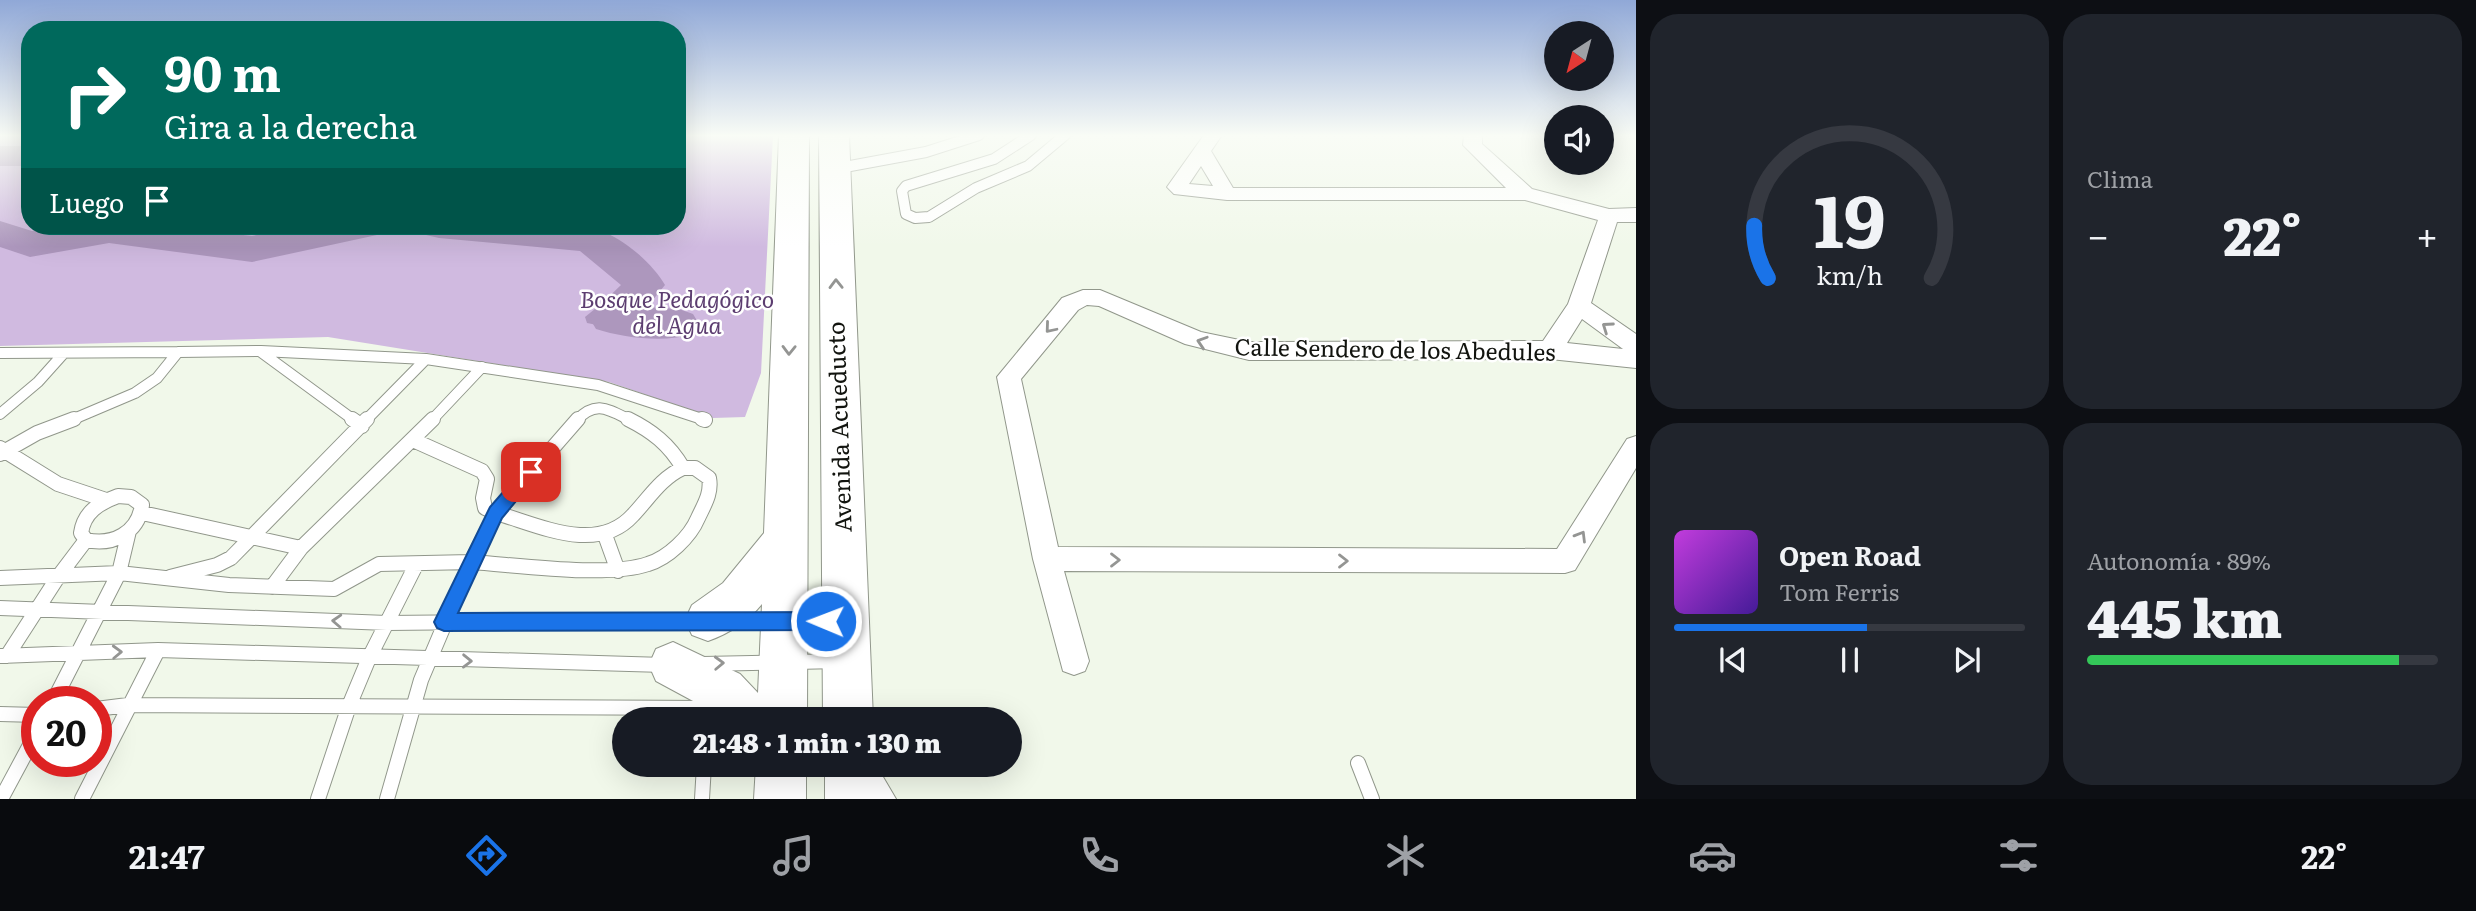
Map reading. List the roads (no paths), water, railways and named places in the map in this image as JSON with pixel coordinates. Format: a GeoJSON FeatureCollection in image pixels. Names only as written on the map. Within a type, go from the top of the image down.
{"type":"FeatureCollection","features":[{"type":"Feature","properties":{"kind":"main road","name":"Avenida Acueducto"},"geometry":{"type":"LineString","coordinates":[[782,707],[793,172]]}},
{"type":"Feature","properties":{"kind":"main road","name":"Avenida Acueducto"},"geometry":{"type":"LineString","coordinates":[[834,172],[848,707]]}},
{"type":"Feature","properties":{"kind":"main road"},"geometry":{"type":"LineString","coordinates":[[708,620],[739,598],[785,540]]}},
{"type":"Feature","properties":{"kind":"main road"},"geometry":{"type":"LineString","coordinates":[[673,665],[723,691],[738,707]]}},
{"type":"Feature","properties":{"kind":"main road"},"geometry":{"type":"LineString","coordinates":[[850,777],[851,799]]}},
{"type":"Feature","properties":{"kind":"street"},"geometry":{"type":"LineString","coordinates":[[1187,172],[1177,187],[1192,193],[1525,194],[1609,216],[1636,215]]}},
{"type":"Feature","properties":{"kind":"street"},"geometry":{"type":"LineString","coordinates":[[1218,172],[1227,194]]}},
{"type":"Feature","properties":{"kind":"street"},"geometry":{"type":"LineString","coordinates":[[1502,172],[1525,194]]}},
{"type":"Feature","properties":{"kind":"street"},"geometry":{"type":"LineString","coordinates":[[1550,350],[1578,306],[1609,216]]}},
{"type":"Feature","properties":{"kind":"street","name":"Calle Sendero de los Abedules"},"geometry":{"type":"LineString","coordinates":[[1074,662],[1047,559],[1009,377],[1070,304],[1093,295],[1193,340],[1222,349],[1550,350],[1636,359]]}},
{"type":"Feature","properties":{"kind":"street"},"geometry":{"type":"LineString","coordinates":[[1578,306],[1636,346]]}},
{"type":"Feature","properties":{"kind":"street"},"geometry":{"type":"LineString","coordinates":[[1047,559],[1565,561],[1636,446]]}},
{"type":"Feature","properties":{"kind":"street"},"geometry":{"type":"LineString","coordinates":[[865,777],[879,799]]}},
{"type":"Feature","properties":{"kind":"lane"},"geometry":{"type":"LineString","coordinates":[[951,172],[905,186],[902,191],[906,214],[915,218],[929,217],[987,182],[1012,172]]}},
{"type":"Feature","properties":{"kind":"lane"},"geometry":{"type":"LineString","coordinates":[[982,172],[987,182]]}},
{"type":"Feature","properties":{"kind":"lane"},"geometry":{"type":"LineString","coordinates":[[261,351],[362,426]]}},
{"type":"Feature","properties":{"kind":"lane"},"geometry":{"type":"LineString","coordinates":[[0,353],[261,351],[426,359],[598,384],[705,420]]}},
{"type":"Feature","properties":{"kind":"lane"},"geometry":{"type":"LineString","coordinates":[[1,451],[78,415],[118,402],[155,380],[178,352]]}},
{"type":"Feature","properties":{"kind":"lane"},"geometry":{"type":"LineString","coordinates":[[0,414],[38,382],[64,353]]}},
{"type":"Feature","properties":{"kind":"lane"},"geometry":{"type":"LineString","coordinates":[[163,579],[217,565],[231,558],[426,359]]}},
{"type":"Feature","properties":{"kind":"lane"},"geometry":{"type":"LineString","coordinates":[[272,587],[301,548],[413,440],[482,367]]}},
{"type":"Feature","properties":{"kind":"lane"},"geometry":{"type":"LineString","coordinates":[[387,799],[428,660],[470,562],[496,513],[584,412],[596,407],[608,409],[648,429],[672,449],[683,468]]}},
{"type":"Feature","properties":{"kind":"lane"},"geometry":{"type":"LineString","coordinates":[[0,578],[119,573],[163,579],[334,589],[380,564],[470,562],[618,571],[650,564],[678,545],[694,527],[711,488],[709,478],[695,468],[683,468],[669,474],[622,529],[605,535],[575,534],[485,508],[483,498],[487,479],[482,471],[413,440]]}},
{"type":"Feature","properties":{"kind":"lane"},"geometry":{"type":"LineString","coordinates":[[1,451],[58,484],[106,500],[129,496],[142,505],[142,513],[129,531],[119,573],[61,686]]}},
{"type":"Feature","properties":{"kind":"lane"},"geometry":{"type":"LineString","coordinates":[[86,540],[82,525],[86,516],[106,500]]}},
{"type":"Feature","properties":{"kind":"lane"},"geometry":{"type":"LineString","coordinates":[[142,513],[185,520],[248,539],[301,548]]}},
{"type":"Feature","properties":{"kind":"lane"},"geometry":{"type":"LineString","coordinates":[[86,540],[106,543],[129,531]]}},
{"type":"Feature","properties":{"kind":"lane"},"geometry":{"type":"LineString","coordinates":[[605,535],[618,571]]}},
{"type":"Feature","properties":{"kind":"lane"},"geometry":{"type":"LineString","coordinates":[[3,656],[40,608],[58,577],[86,540]]}},
{"type":"Feature","properties":{"kind":"lane"},"geometry":{"type":"LineString","coordinates":[[317,799],[349,706],[369,658],[416,565]]}},
{"type":"Feature","properties":{"kind":"lane"},"geometry":{"type":"LineString","coordinates":[[0,608],[387,623],[708,620],[784,640],[847,642]]}},
{"type":"Feature","properties":{"kind":"lane"},"geometry":{"type":"LineString","coordinates":[[3,656],[158,650],[428,660],[673,665],[784,640],[847,642]]}},
{"type":"Feature","properties":{"kind":"lane"},"geometry":{"type":"LineString","coordinates":[[82,799],[158,650]]}},
{"type":"Feature","properties":{"kind":"lane"},"geometry":{"type":"LineString","coordinates":[[112,707],[612,707]]}},
{"type":"Feature","properties":{"kind":"lane"},"geometry":{"type":"LineString","coordinates":[[0,714],[21,715]]}},
{"type":"Feature","properties":{"kind":"lane"},"geometry":{"type":"LineString","coordinates":[[1,799],[21,762]]}},
{"type":"Feature","properties":{"kind":"lane"},"geometry":{"type":"LineString","coordinates":[[1358,763],[1372,799]]}},
{"type":"Feature","properties":{"kind":"lane"},"geometry":{"type":"LineString","coordinates":[[702,799],[703,777]]}},
{"type":"Feature","properties":{"kind":"waterway"},"geometry":{"type":"LineString","coordinates":[[0,233],[30,244],[85,235]]}},
{"type":"Feature","properties":{"kind":"waterway"},"geometry":{"type":"LineString","coordinates":[[141,235],[252,249],[320,235]]}},
{"type":"Feature","properties":{"kind":"waterway"},"geometry":{"type":"LineString","coordinates":[[543,235],[589,239],[619,260],[645,285],[610,319],[679,324]]}},
{"type":"Feature","properties":{"kind":"park label","name":"Bosque Pedagógico del Agua"},"geometry":{"type":"Point","coordinates":[677,313]}}]}
